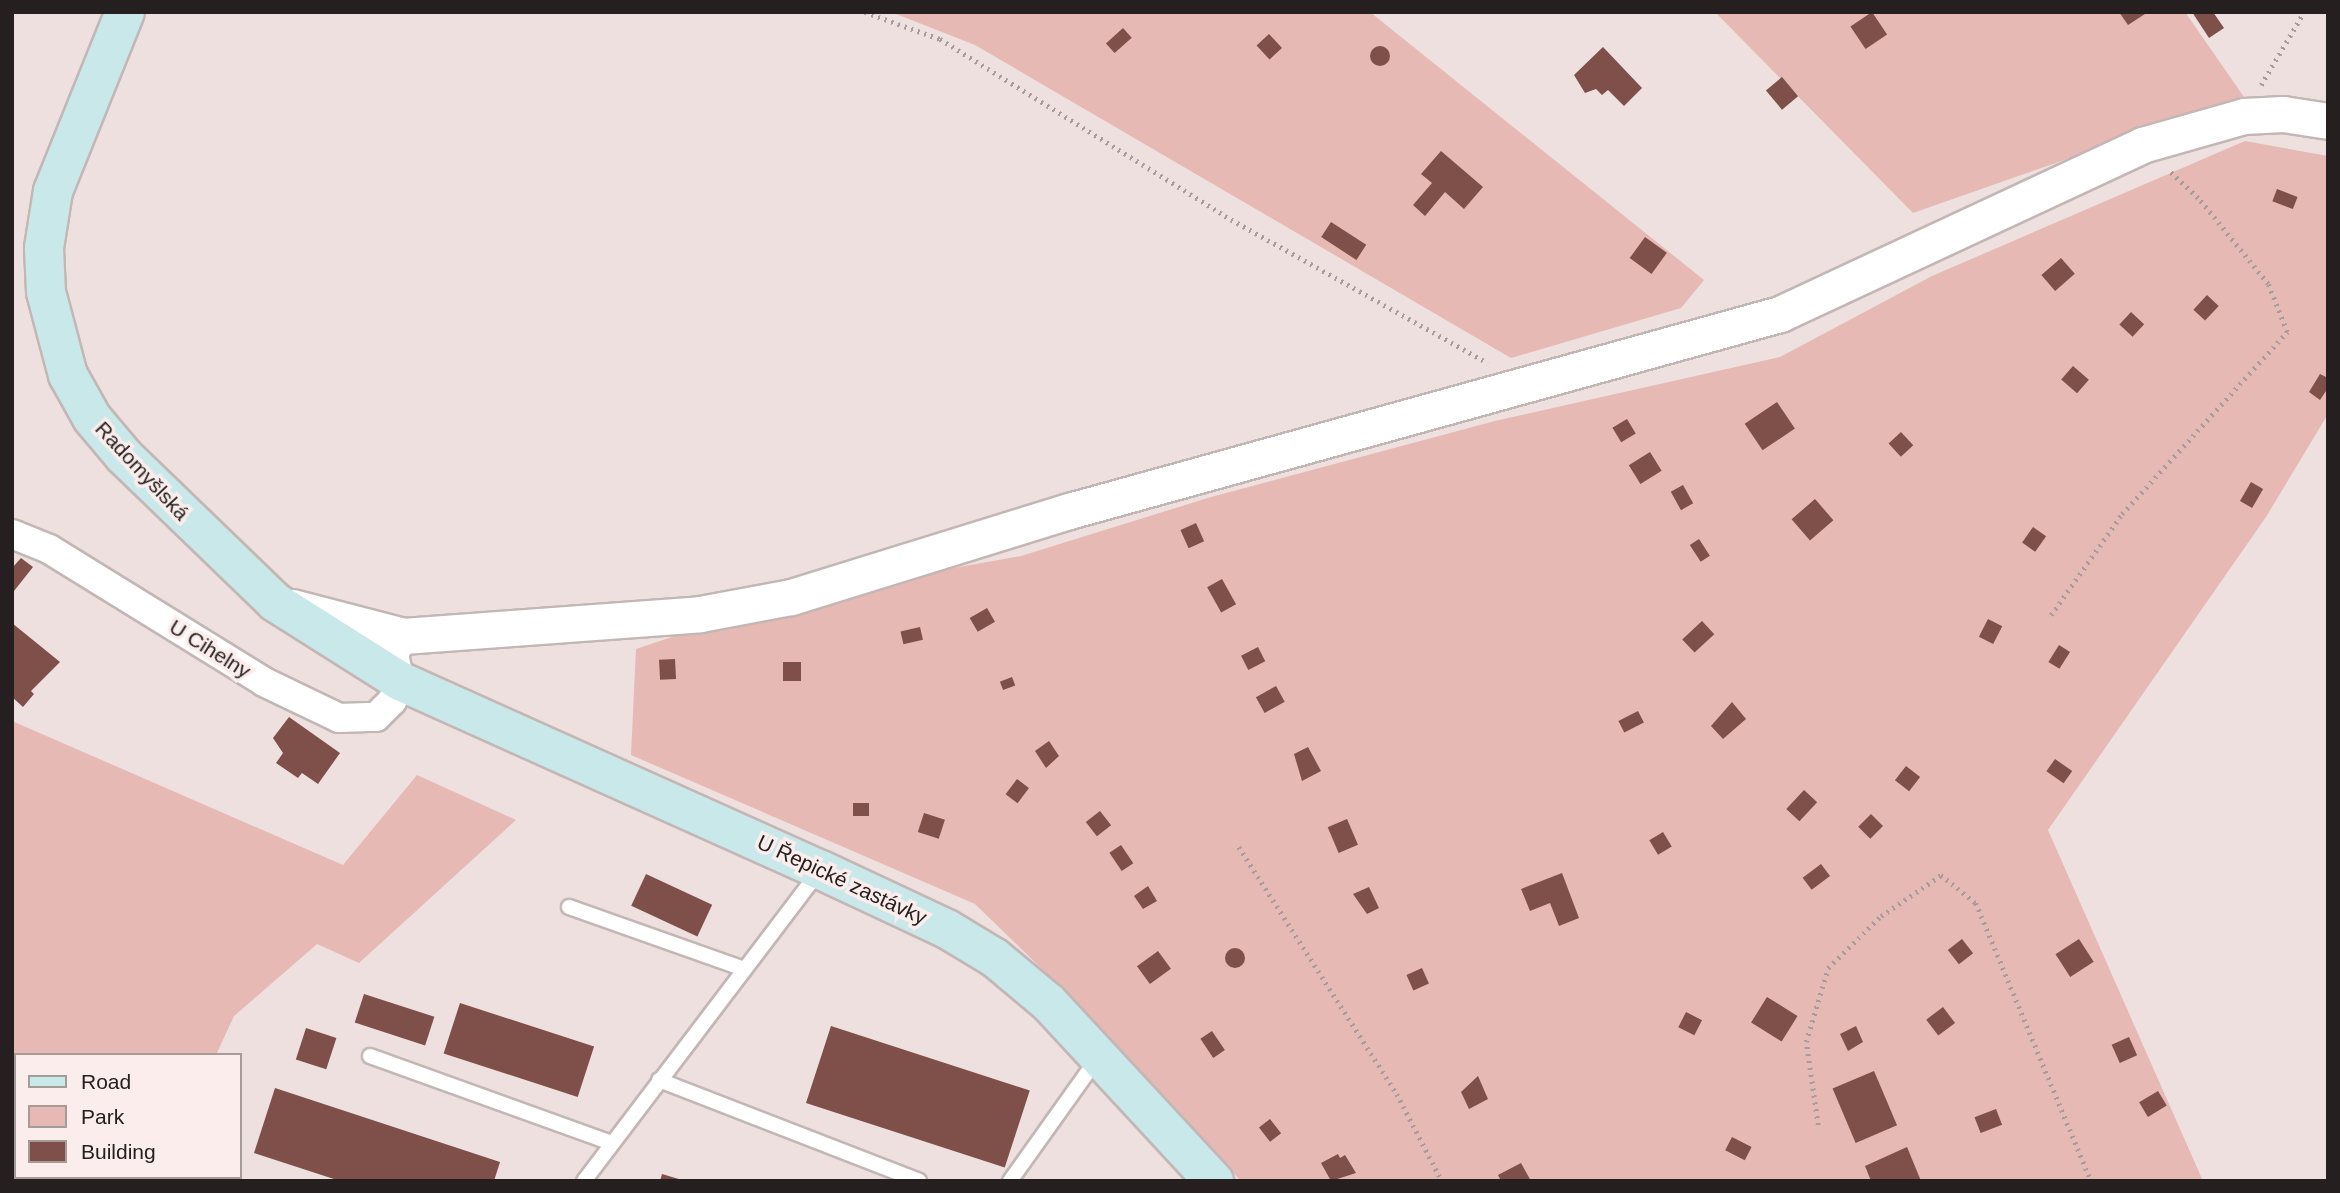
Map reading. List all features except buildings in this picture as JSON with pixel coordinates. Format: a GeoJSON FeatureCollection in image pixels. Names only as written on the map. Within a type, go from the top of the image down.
{"type":"FeatureCollection","features":[{"type":"Feature","properties":{"kind":"main road","name":"Radomyšlská"},"geometry":{"type":"LineString","coordinates":[[125,12],[53,191],[44,248],[54,334],[68,375],[92,418],[216,550],[275,602],[400,681]]}},
{"type":"Feature","properties":{"kind":"main road","name":"U Řepické zastávky"},"geometry":{"type":"LineString","coordinates":[[400,681],[821,870],[947,929],[995,958],[1049,1003],[1214,1181]]}},
{"type":"Feature","properties":{"kind":"street"},"geometry":{"type":"LineString","coordinates":[[275,602],[402,636],[700,614],[791,597],[1069,511],[1521,382],[1696,341],[1780,314],[2143,145],[2244,116],[2283,114],[2328,121]]}},
{"type":"Feature","properties":{"kind":"street","name":"U Cihelny"},"geometry":{"type":"LineString","coordinates":[[12,534],[50,549],[264,682],[339,718],[376,717],[392,701],[400,681]]}},
{"type":"Feature","properties":{"kind":"street"},"geometry":{"type":"LineString","coordinates":[[400,681],[394,655],[402,636]]}},
{"type":"Feature","properties":{"kind":"lane"},"geometry":{"type":"LineString","coordinates":[[584,1181],[821,870]]}},
{"type":"Feature","properties":{"kind":"lane"},"geometry":{"type":"LineString","coordinates":[[569,907],[744,969]]}},
{"type":"Feature","properties":{"kind":"lane"},"geometry":{"type":"LineString","coordinates":[[370,1056],[611,1143]]}},
{"type":"Feature","properties":{"kind":"lane"},"geometry":{"type":"LineString","coordinates":[[1010,1181],[1099,1056]]}},
{"type":"Feature","properties":{"kind":"lane"},"geometry":{"type":"LineString","coordinates":[[659,1080],[919,1181]]}},
{"type":"Feature","properties":{"kind":"path"},"geometry":{"type":"LineString","coordinates":[[865,12],[940,39],[1225,216],[1521,382]]}},
{"type":"Feature","properties":{"kind":"path"},"geometry":{"type":"LineString","coordinates":[[2244,116],[2304,12]]}},
{"type":"Feature","properties":{"kind":"path"},"geometry":{"type":"LineString","coordinates":[[2051,615],[2122,514],[2287,332],[2268,284],[2198,198],[2143,145]]}},
{"type":"Feature","properties":{"kind":"path"},"geometry":{"type":"LineString","coordinates":[[1239,847],[1397,1094],[1442,1181]]}},
{"type":"Feature","properties":{"kind":"path"},"geometry":{"type":"LineString","coordinates":[[1818,1125],[1806,1042],[1828,968],[1881,916],[1941,874],[1976,903],[2091,1181]]}},
{"type":"Feature","properties":{"kind":"green space"},"geometry":{"type":"Polygon","coordinates":[[[891,12],[1370,12],[1704,280],[1681,308],[1511,358],[975,45],[891,12]]]}},
{"type":"Feature","properties":{"kind":"green space"},"geometry":{"type":"Polygon","coordinates":[[[1715,12],[2185,12],[2244,97],[1913,213],[1715,12]]]}},
{"type":"Feature","properties":{"kind":"green space"},"geometry":{"type":"Polygon","coordinates":[[[2245,141],[2328,156],[2328,414],[2266,517],[2048,830],[2203,1181],[1241,1181],[1078,1004],[975,904],[631,755],[636,649],[791,597],[1021,556],[1211,497],[1495,421],[1780,357],[1932,276],[2245,141]]]}},
{"type":"Feature","properties":{"kind":"green space"},"geometry":{"type":"Polygon","coordinates":[[[12,721],[343,865],[417,775],[516,820],[359,963],[317,944],[234,1016],[217,1053],[14,1053],[14,1179],[60,1179],[12,1181],[12,721]]]}}]}
